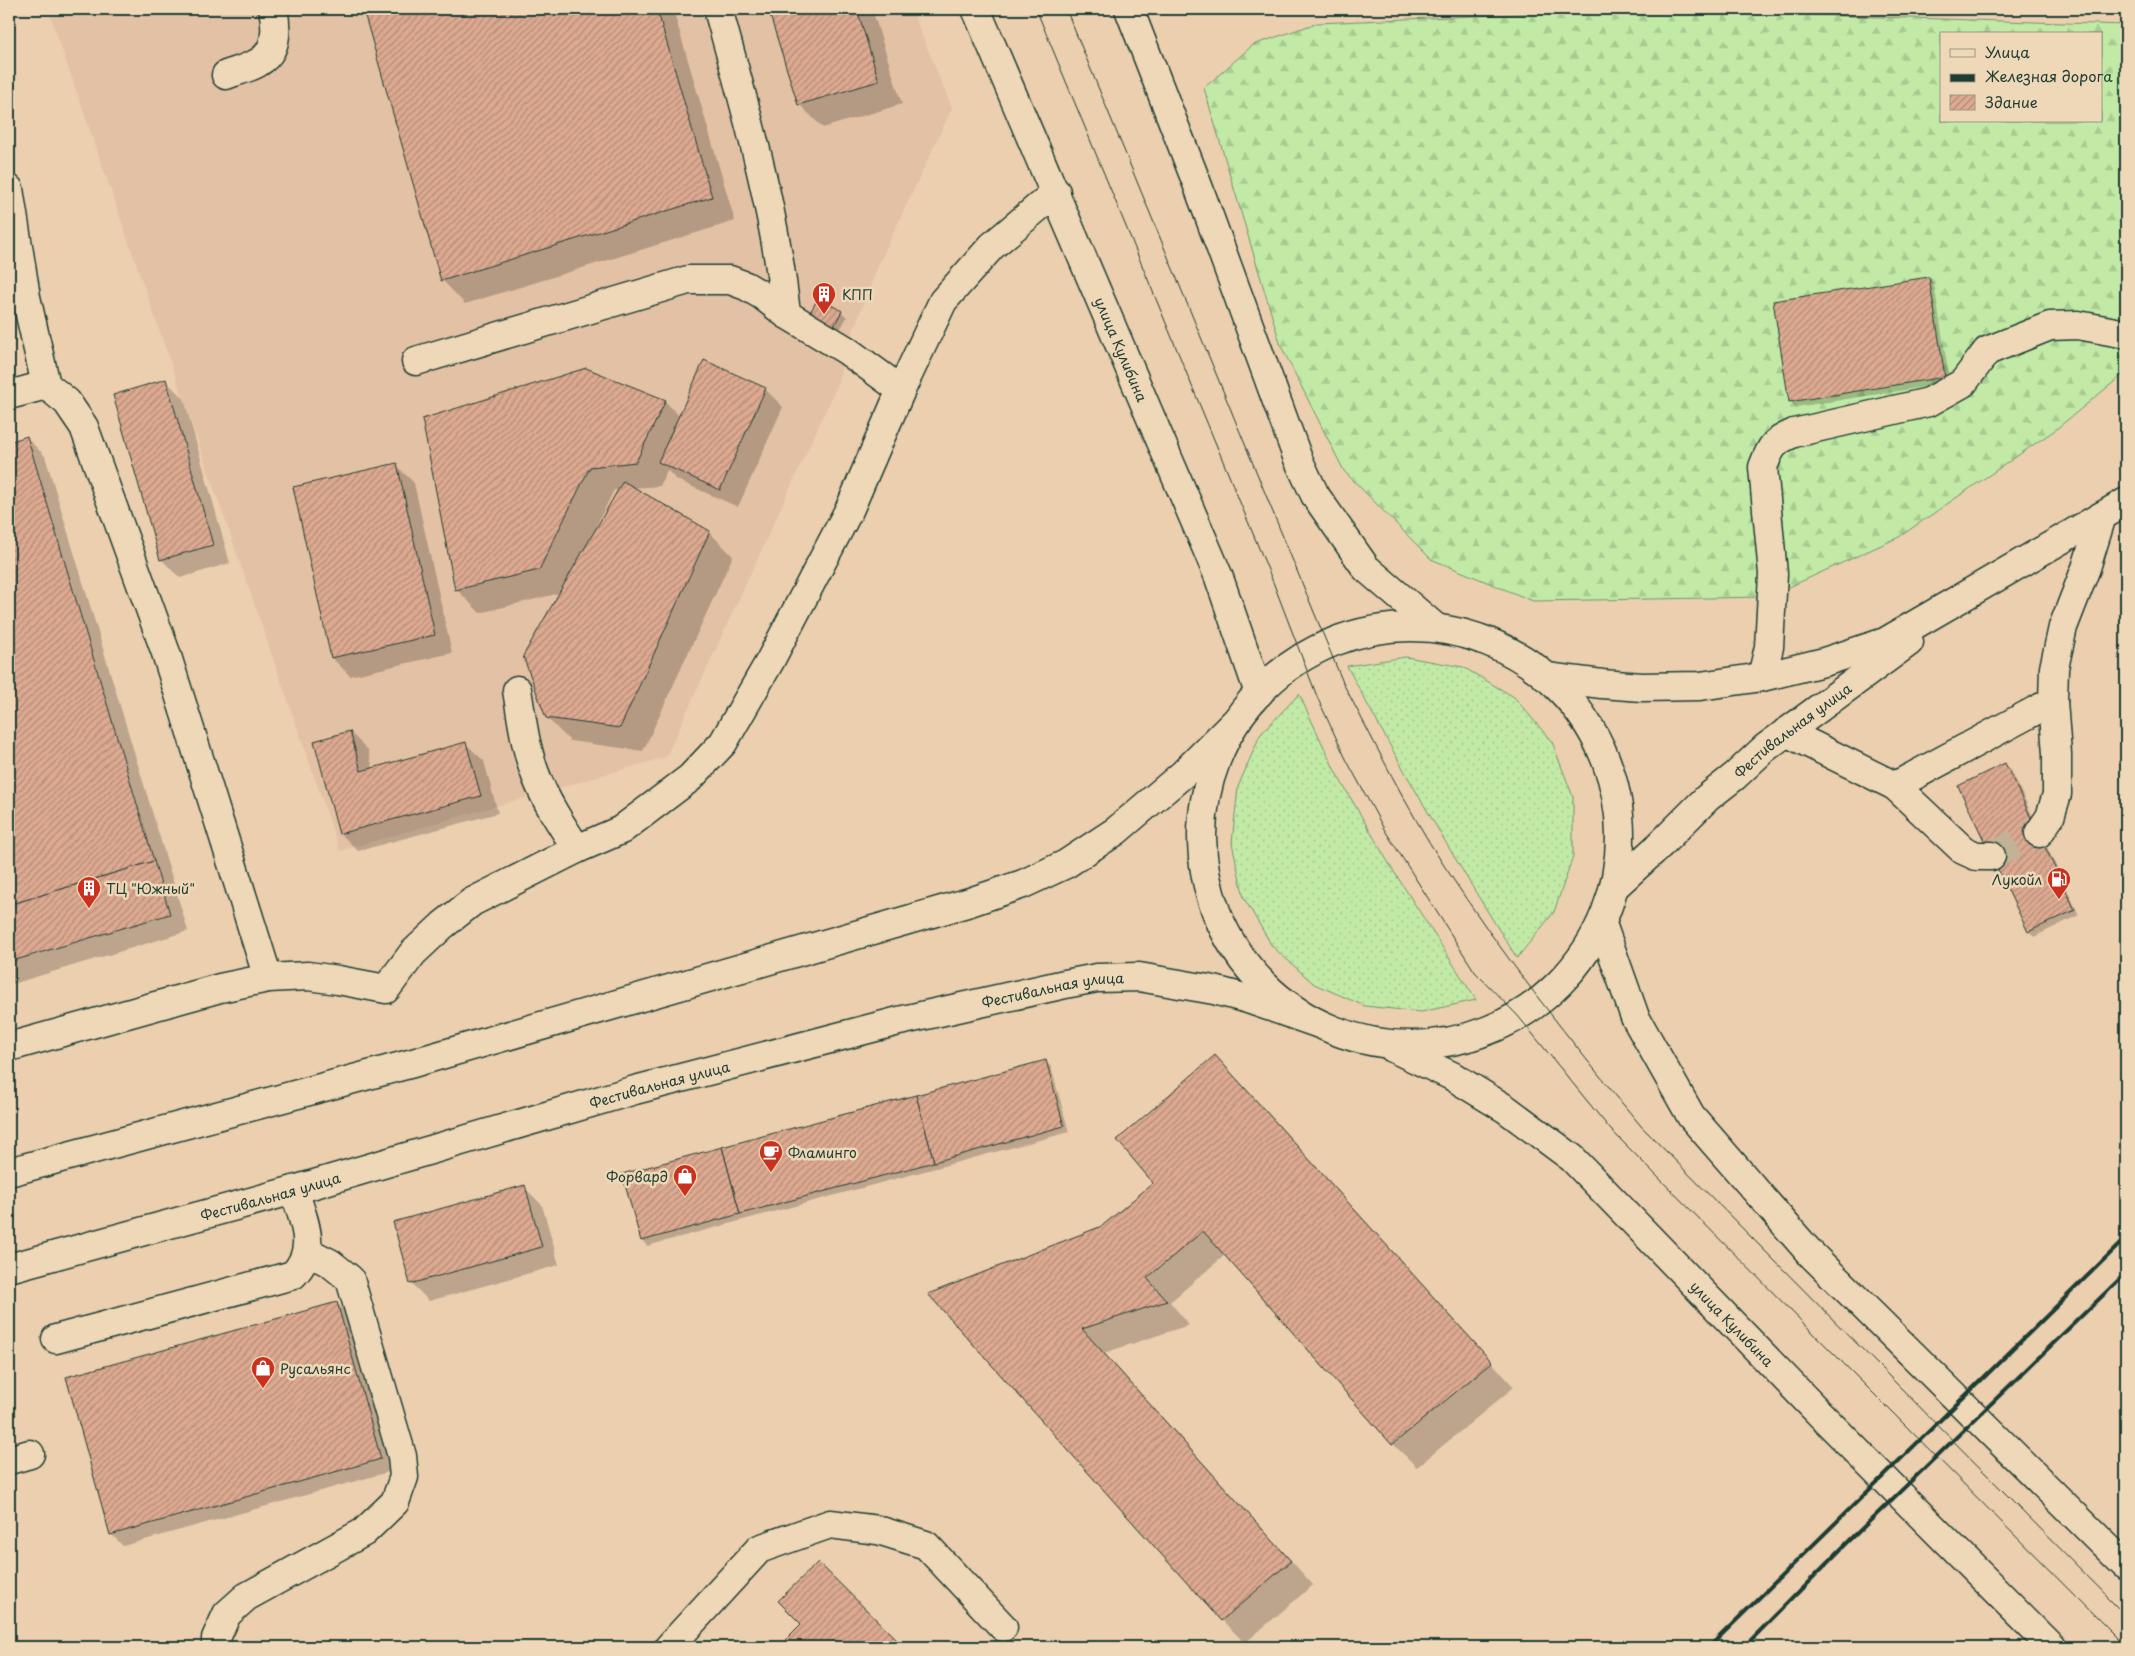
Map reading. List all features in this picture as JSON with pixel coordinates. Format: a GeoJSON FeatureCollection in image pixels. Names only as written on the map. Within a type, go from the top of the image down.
{"type":"FeatureCollection","features":[{"type":"Feature","properties":{"kind":"main road"},"geometry":{"type":"LineString","coordinates":[[226,74],[260,62],[271,50],[276,35],[273,9]]}},
{"type":"Feature","properties":{"kind":"main road"},"geometry":{"type":"LineString","coordinates":[[718,9],[763,172],[780,261],[786,314]]}},
{"type":"Feature","properties":{"kind":"main road","name":"улица Кулибина"},"geometry":{"type":"LineString","coordinates":[[976,9],[1218,574],[1259,693]]}},
{"type":"Feature","properties":{"kind":"main road"},"geometry":{"type":"LineString","coordinates":[[1129,9],[1198,186],[1298,458],[1315,494],[1366,568],[1436,628]]}},
{"type":"Feature","properties":{"kind":"main road"},"geometry":{"type":"LineString","coordinates":[[9,189],[26,297],[46,385],[67,402],[84,427],[166,653],[268,978]]}},
{"type":"Feature","properties":{"kind":"main road"},"geometry":{"type":"LineString","coordinates":[[9,1047],[220,988],[268,978],[308,976],[386,990],[413,953],[442,925],[472,902],[577,849],[621,830],[690,778],[723,743],[770,661],[850,508],[901,390],[943,301],[992,246],[1056,192]]}},
{"type":"Feature","properties":{"kind":"main road"},"geometry":{"type":"LineString","coordinates":[[416,361],[688,280],[730,280],[764,296],[786,314],[846,350],[901,390]]}},
{"type":"Feature","properties":{"kind":"main road"},"geometry":{"type":"LineString","coordinates":[[1762,677],[1769,647],[1773,574],[1763,467],[1769,453],[1778,440],[1794,433],[1929,402],[1963,384],[1987,351],[2050,326],[2078,325],[2126,334]]}},
{"type":"Feature","properties":{"kind":"main road"},"geometry":{"type":"LineString","coordinates":[[9,395],[46,385]]}},
{"type":"Feature","properties":{"kind":"main road","name":"Фестивальная улица"},"geometry":{"type":"LineString","coordinates":[[1546,677],[1642,687],[1700,686],[1762,677],[1824,662],[1885,642],[2126,502]]}},
{"type":"Feature","properties":{"kind":"main road"},"geometry":{"type":"LineString","coordinates":[[2039,833],[2050,817],[2058,794],[2053,701],[2054,668],[2063,627],[2086,568],[2102,516]]}},
{"type":"Feature","properties":{"kind":"main road","name":"Фестивальная улица"},"geometry":{"type":"LineString","coordinates":[[1614,887],[1662,844],[1707,798],[1786,732],[1868,673],[1982,586]]}},
{"type":"Feature","properties":{"kind":"main road"},"geometry":{"type":"LineString","coordinates":[[9,1172],[413,1063],[970,902],[1023,884],[1066,864],[1116,831],[1183,774],[1238,719],[1259,693],[1302,658],[1328,644],[1350,636],[1378,630],[1436,628],[1470,635],[1500,647],[1538,668],[1579,711],[1600,746],[1610,771],[1619,818],[1620,842],[1614,887],[1602,924],[1572,969],[1547,995],[1518,1016],[1492,1029],[1455,1040],[1417,1045],[1380,1043],[1359,1039],[1317,1022],[1278,997],[1252,971],[1227,935],[1211,894],[1205,867],[1203,821],[1213,769],[1238,719]]}},
{"type":"Feature","properties":{"kind":"main road"},"geometry":{"type":"LineString","coordinates":[[517,690],[526,748],[536,777],[577,849]]}},
{"type":"Feature","properties":{"kind":"main road"},"geometry":{"type":"LineString","coordinates":[[1895,786],[2053,701]]}},
{"type":"Feature","properties":{"kind":"main road"},"geometry":{"type":"LineString","coordinates":[[1786,732],[1895,786],[1962,850],[1976,856],[1991,856]]}},
{"type":"Feature","properties":{"kind":"main road"},"geometry":{"type":"LineString","coordinates":[[1602,924],[1635,1017],[1691,1116],[1810,1253],[2126,1566]]}},
{"type":"Feature","properties":{"kind":"main road","name":"Фестивальная улица"},"geometry":{"type":"LineString","coordinates":[[9,1268],[294,1190],[645,1087],[898,1021],[1097,978],[1139,977],[1214,990],[1317,1022]]}},
{"type":"Feature","properties":{"kind":"main road","name":"улица Кулибина"},"geometry":{"type":"LineString","coordinates":[[1380,1043],[1452,1076],[1506,1109],[1572,1158],[1814,1408],[2052,1647]]}},
{"type":"Feature","properties":{"kind":"main road"},"geometry":{"type":"LineString","coordinates":[[56,1339],[285,1279],[294,1275],[303,1265],[308,1252],[307,1233],[294,1190]]}},
{"type":"Feature","properties":{"kind":"main road"},"geometry":{"type":"LineString","coordinates":[[216,1647],[216,1638],[227,1614],[246,1596],[364,1532],[395,1502],[404,1476],[402,1456],[350,1279],[330,1263],[308,1252]]}},
{"type":"Feature","properties":{"kind":"main road"},"geometry":{"type":"LineString","coordinates":[[669,1647],[759,1549],[830,1524],[878,1530],[926,1545],[1003,1627]]}},
{"type":"Feature","properties":{"kind":"shaded area"},"geometry":{"type":"Polygon","coordinates":[[[48,9],[911,9],[952,108],[879,263],[846,350],[836,388],[666,757],[340,851],[48,9]]]}},
{"type":"Feature","properties":{"kind":"green space"},"geometry":{"type":"Polygon","coordinates":[[[1631,9],[2126,25],[2126,372],[2055,430],[1899,537],[1767,597],[1533,601],[1431,559],[1344,471],[1281,346],[1204,88],[1253,45],[1317,23],[1631,9]]]}},
{"type":"Feature","properties":{"kind":"green space"},"geometry":{"type":"Polygon","coordinates":[[[1406,657],[1463,667],[1514,697],[1552,742],[1573,797],[1573,856],[1554,912],[1517,958],[1429,814],[1347,666],[1406,657]]]}},
{"type":"Feature","properties":{"kind":"green space"},"geometry":{"type":"Polygon","coordinates":[[[1299,694],[1336,773],[1391,867],[1476,1000],[1421,1012],[1365,1006],[1314,984],[1272,946],[1244,898],[1232,843],[1238,787],[1260,735],[1299,694]]]}},
{"type":"Feature","properties":{"kind":"building"},"geometry":{"type":"Polygon","coordinates":[[[363,9],[657,9],[712,197],[441,281],[363,9]]]}},
{"type":"Feature","properties":{"kind":"building"},"geometry":{"type":"Polygon","coordinates":[[[768,9],[857,9],[879,81],[798,105],[768,9]]]}},
{"type":"Feature","properties":{"kind":"building"},"geometry":{"type":"Polygon","coordinates":[[[1929,277],[1945,377],[1789,402],[1773,301],[1929,277]]]}},
{"type":"Feature","properties":{"kind":"building","name":"КПП"},"geometry":{"type":"Polygon","coordinates":[[[818,298],[842,311],[830,333],[806,320],[818,298]]]}},
{"type":"Feature","properties":{"kind":"building"},"geometry":{"type":"Polygon","coordinates":[[[704,360],[766,388],[720,490],[658,462],[704,360]]]}},
{"type":"Feature","properties":{"kind":"building"},"geometry":{"type":"Polygon","coordinates":[[[586,368],[666,400],[636,462],[590,467],[539,570],[455,590],[422,419],[586,368]]]}},
{"type":"Feature","properties":{"kind":"building"},"geometry":{"type":"Polygon","coordinates":[[[166,379],[213,545],[160,560],[113,395],[166,379]]]}},
{"type":"Feature","properties":{"kind":"building"},"geometry":{"type":"Polygon","coordinates":[[[27,436],[154,861],[9,905],[9,442],[27,436]]]}},
{"type":"Feature","properties":{"kind":"building"},"geometry":{"type":"Polygon","coordinates":[[[397,463],[435,635],[331,658],[293,487],[397,463]]]}},
{"type":"Feature","properties":{"kind":"building"},"geometry":{"type":"Polygon","coordinates":[[[623,481],[710,531],[620,728],[546,718],[523,656],[623,481]]]}},
{"type":"Feature","properties":{"kind":"building"},"geometry":{"type":"Polygon","coordinates":[[[350,731],[361,771],[466,742],[481,796],[339,834],[314,741],[350,731]]]}},
{"type":"Feature","properties":{"kind":"building"},"geometry":{"type":"Polygon","coordinates":[[[2005,763],[2075,910],[2028,932],[1958,786],[2005,763]]]}},
{"type":"Feature","properties":{"kind":"building","name":"ТЦ \"Южный\""},"geometry":{"type":"Polygon","coordinates":[[[154,861],[170,914],[9,962],[9,905],[154,861]]]}},
{"type":"Feature","properties":{"kind":"building"},"geometry":{"type":"Polygon","coordinates":[[[1215,1055],[1492,1362],[1392,1445],[1203,1231],[1147,1278],[1167,1301],[1082,1329],[1291,1561],[1221,1621],[928,1294],[1102,1226],[1153,1183],[1117,1140],[1215,1055]]]}},
{"type":"Feature","properties":{"kind":"building"},"geometry":{"type":"Polygon","coordinates":[[[1046,1060],[1064,1126],[934,1162],[916,1095],[1046,1060]]]}},
{"type":"Feature","properties":{"kind":"building"},"geometry":{"type":"Polygon","coordinates":[[[916,1095],[934,1162],[740,1214],[722,1147],[916,1095]]]}},
{"type":"Feature","properties":{"kind":"building"},"geometry":{"type":"Polygon","coordinates":[[[722,1147],[740,1214],[641,1241],[622,1174],[722,1147]]]}},
{"type":"Feature","properties":{"kind":"building"},"geometry":{"type":"Polygon","coordinates":[[[525,1185],[542,1247],[410,1284],[393,1222],[525,1185]]]}},
{"type":"Feature","properties":{"kind":"building"},"geometry":{"type":"Polygon","coordinates":[[[337,1302],[381,1459],[110,1535],[66,1377],[337,1302]]]}},
{"type":"Feature","properties":{"kind":"building"},"geometry":{"type":"Polygon","coordinates":[[[818,1562],[904,1647],[778,1647],[801,1624],[778,1601],[818,1562]]]}},
{"type":"Feature","properties":{"kind":"tunnel"},"geometry":{"type":"LineString","coordinates":[[1991,856],[2039,833]]}},
{"type":"Feature","properties":{"kind":"tram line"},"geometry":{"type":"LineString","coordinates":[[1036,9],[1273,582],[1318,699],[1346,759],[1384,829],[1475,972],[1518,1016],[1610,1129],[2126,1647]]}},
{"type":"Feature","properties":{"kind":"tram line"},"geometry":{"type":"LineString","coordinates":[[1066,9],[1344,685],[1404,798],[1443,864],[1489,932],[1538,998],[1641,1126],[2126,1615]]}},
{"type":"Feature","properties":{"kind":"railway"},"geometry":{"type":"LineString","coordinates":[[1709,1647],[2126,1238]]}},
{"type":"Feature","properties":{"kind":"railway"},"geometry":{"type":"LineString","coordinates":[[1744,1647],[1846,1544],[2126,1273]]}},
{"type":"Feature","properties":{"kind":"place","name":"КПП"},"geometry":{"type":"Point","coordinates":[824,315]}},
{"type":"Feature","properties":{"kind":"place","name":"Лукойл"},"geometry":{"type":"Point","coordinates":[2059,900]}},
{"type":"Feature","properties":{"kind":"place","name":"ТЦ \"Южный\""},"geometry":{"type":"Point","coordinates":[89,909]}},
{"type":"Feature","properties":{"kind":"place","name":"Фламинго"},"geometry":{"type":"Point","coordinates":[771,1173]}},
{"type":"Feature","properties":{"kind":"place","name":"Форвард"},"geometry":{"type":"Point","coordinates":[685,1197]}},
{"type":"Feature","properties":{"kind":"place","name":"Русальянс"},"geometry":{"type":"Point","coordinates":[263,1389]}}]}
